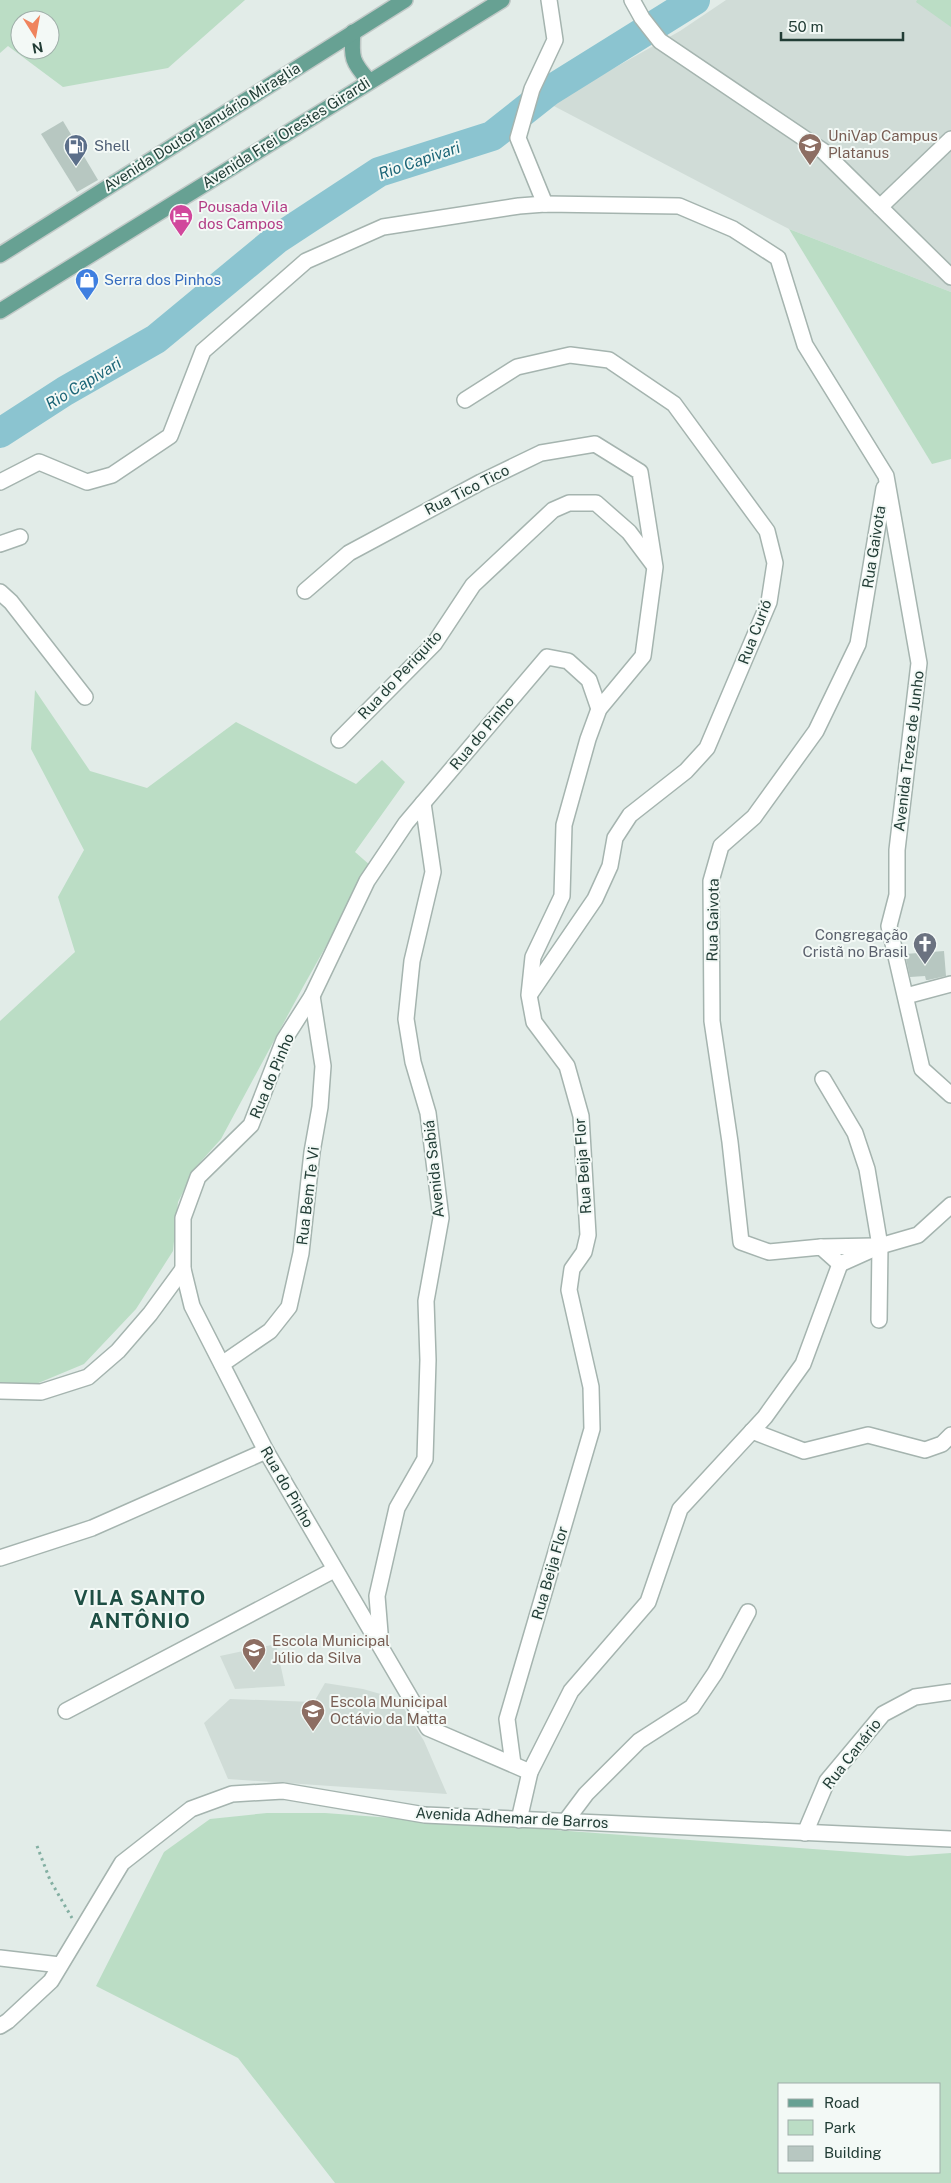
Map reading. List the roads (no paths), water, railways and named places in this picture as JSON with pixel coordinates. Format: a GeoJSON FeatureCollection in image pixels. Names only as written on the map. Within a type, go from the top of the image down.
{"type":"FeatureCollection","features":[{"type":"Feature","properties":{"kind":"main road","name":"Avenida Doutor Januário Miraglia"},"geometry":{"type":"LineString","coordinates":[[0,255],[405,0]]}},
{"type":"Feature","properties":{"kind":"main road","name":"Avenida Frei Orestes Girardi"},"geometry":{"type":"LineString","coordinates":[[0,311],[499,1]]}},
{"type":"Feature","properties":{"kind":"main road"},"geometry":{"type":"LineString","coordinates":[[353,32],[354,64],[370,81]]}},
{"type":"Feature","properties":{"kind":"street"},"geometry":{"type":"LineString","coordinates":[[545,204],[518,138],[532,89],[555,40],[548,0]]}},
{"type":"Feature","properties":{"kind":"street"},"geometry":{"type":"LineString","coordinates":[[632,0],[642,18],[660,41],[823,151],[951,278]]}},
{"type":"Feature","properties":{"kind":"street"},"geometry":{"type":"LineString","coordinates":[[880,207],[951,139]]}},
{"type":"Feature","properties":{"kind":"street"},"geometry":{"type":"LineString","coordinates":[[0,482],[39,462],[87,482],[112,475],[170,436],[203,352],[306,261],[383,227],[519,206],[545,204],[679,206],[733,229],[778,258],[805,344],[886,476]]}},
{"type":"Feature","properties":{"kind":"street","name":"Rua Curió"},"geometry":{"type":"LineString","coordinates":[[465,400],[517,367],[570,355],[609,360],[674,404],[767,531],[775,563],[768,602],[707,748],[686,771],[630,815],[615,838],[610,866],[596,899],[529,995]]}},
{"type":"Feature","properties":{"kind":"street","name":"Rua Tico Tico"},"geometry":{"type":"LineString","coordinates":[[305,591],[349,552],[481,482],[542,453],[595,444],[640,472]]}},
{"type":"Feature","properties":{"kind":"street","name":"Rua Beija Flor"},"geometry":{"type":"LineString","coordinates":[[513,1764],[507,1719],[592,1429],[591,1387],[569,1290],[572,1269],[584,1252],[588,1235],[581,1116],[567,1066],[534,1022],[529,995],[533,957],[562,896],[564,825],[588,739],[599,710],[643,656],[655,567],[640,472]]}},
{"type":"Feature","properties":{"kind":"street","name":"Avenida Treze de Junho"},"geometry":{"type":"LineString","coordinates":[[886,476],[919,663],[897,850],[898,895],[889,926],[922,1069],[951,1095]]}},
{"type":"Feature","properties":{"kind":"street","name":"Rua Gaivota"},"geometry":{"type":"LineString","coordinates":[[821,1247],[769,1252],[741,1242],[730,1142],[712,1021],[711,881],[721,846],[754,817],[816,732],[858,644],[886,476]]}},
{"type":"Feature","properties":{"kind":"street","name":"Rua do Periquito"},"geometry":{"type":"LineString","coordinates":[[339,740],[434,644],[473,585],[552,510],[569,503],[596,503],[630,532],[655,567]]}},
{"type":"Feature","properties":{"kind":"street"},"geometry":{"type":"LineString","coordinates":[[0,544],[20,537]]}},
{"type":"Feature","properties":{"kind":"street"},"geometry":{"type":"LineString","coordinates":[[0,592],[11,602],[85,697]]}},
{"type":"Feature","properties":{"kind":"street","name":"Rua do Pinho"},"geometry":{"type":"LineString","coordinates":[[530,1772],[428,1728],[266,1451],[192,1306],[183,1270],[183,1218],[198,1177],[251,1125],[284,1040],[312,996],[367,881],[406,823],[547,657],[568,661],[589,680],[599,710]]}},
{"type":"Feature","properties":{"kind":"street","name":"Avenida Sabiá"},"geometry":{"type":"LineString","coordinates":[[381,1650],[377,1596],[394,1518],[397,1508],[425,1459],[428,1360],[426,1301],[441,1218],[428,1113],[412,1062],[406,1019],[412,960],[433,872],[423,804]]}},
{"type":"Feature","properties":{"kind":"street"},"geometry":{"type":"LineString","coordinates":[[906,996],[951,984]]}},
{"type":"Feature","properties":{"kind":"street","name":"Rua Bem Te Vi"},"geometry":{"type":"LineString","coordinates":[[222,1364],[270,1331],[289,1307],[301,1253],[312,1152],[320,1107],[323,1066],[312,996]]}},
{"type":"Feature","properties":{"kind":"street"},"geometry":{"type":"LineString","coordinates":[[823,1080],[855,1133],[867,1169],[880,1246],[879,1320]]}},
{"type":"Feature","properties":{"kind":"street"},"geometry":{"type":"LineString","coordinates":[[519,1820],[530,1772],[571,1691],[648,1602],[680,1509],[765,1416],[803,1364],[840,1264],[880,1246],[918,1235],[951,1206]]}},
{"type":"Feature","properties":{"kind":"street"},"geometry":{"type":"LineString","coordinates":[[821,1247],[880,1246]]}},
{"type":"Feature","properties":{"kind":"street"},"geometry":{"type":"LineString","coordinates":[[821,1247],[840,1264]]}},
{"type":"Feature","properties":{"kind":"street"},"geometry":{"type":"LineString","coordinates":[[0,1391],[41,1392],[88,1377],[118,1351],[150,1314],[183,1270]]}},
{"type":"Feature","properties":{"kind":"street"},"geometry":{"type":"LineString","coordinates":[[752,1431],[804,1451],[868,1435],[925,1450],[942,1444],[951,1435]]}},
{"type":"Feature","properties":{"kind":"street"},"geometry":{"type":"LineString","coordinates":[[0,1558],[92,1528],[266,1451]]}},
{"type":"Feature","properties":{"kind":"street"},"geometry":{"type":"LineString","coordinates":[[66,1710],[334,1570]]}},
{"type":"Feature","properties":{"kind":"street"},"geometry":{"type":"LineString","coordinates":[[565,1822],[586,1794],[639,1741],[692,1706],[715,1673],[748,1612]]}},
{"type":"Feature","properties":{"kind":"street","name":"Rua Canário"},"geometry":{"type":"LineString","coordinates":[[805,1832],[827,1781],[883,1714],[915,1697],[951,1692]]}},
{"type":"Feature","properties":{"kind":"street","name":"Avenida Adhemar de Barros"},"geometry":{"type":"LineString","coordinates":[[0,2026],[8,2021],[51,1981],[122,1863],[191,1809],[232,1794],[283,1791],[424,1816],[951,1839]]}},
{"type":"Feature","properties":{"kind":"street"},"geometry":{"type":"LineString","coordinates":[[0,1958],[60,1965]]}},
{"type":"Feature","properties":{"kind":"waterway","name":"Rio Capivari"},"geometry":{"type":"LineString","coordinates":[[0,433],[65,391],[156,339],[277,239],[379,172],[492,136],[549,91],[695,0]]}},
{"type":"Feature","properties":{"kind":"place","name":"UniVap Campus Platanus"},"geometry":{"type":"Point","coordinates":[810,166]}},
{"type":"Feature","properties":{"kind":"place","name":"Shell"},"geometry":{"type":"Point","coordinates":[76,167]}},
{"type":"Feature","properties":{"kind":"place","name":"Pousada Vila dos Campos"},"geometry":{"type":"Point","coordinates":[181,237]}},
{"type":"Feature","properties":{"kind":"place","name":"Serra dos Pinhos"},"geometry":{"type":"Point","coordinates":[87,301]}},
{"type":"Feature","properties":{"kind":"place","name":"Congregação Cristã no Brasil"},"geometry":{"type":"Point","coordinates":[925,965]}},
{"type":"Feature","properties":{"kind":"place","name":"Escola Municipal Júlio da Silva"},"geometry":{"type":"Point","coordinates":[254,1671]}},
{"type":"Feature","properties":{"kind":"place","name":"Escola Municipal Octávio da Matta"},"geometry":{"type":"Point","coordinates":[313,1732]}},
{"type":"Feature","properties":{"kind":"district","name":"VILA SANTO ANTÔNIO"},"geometry":{"type":"Point","coordinates":[140,1610]}}]}
